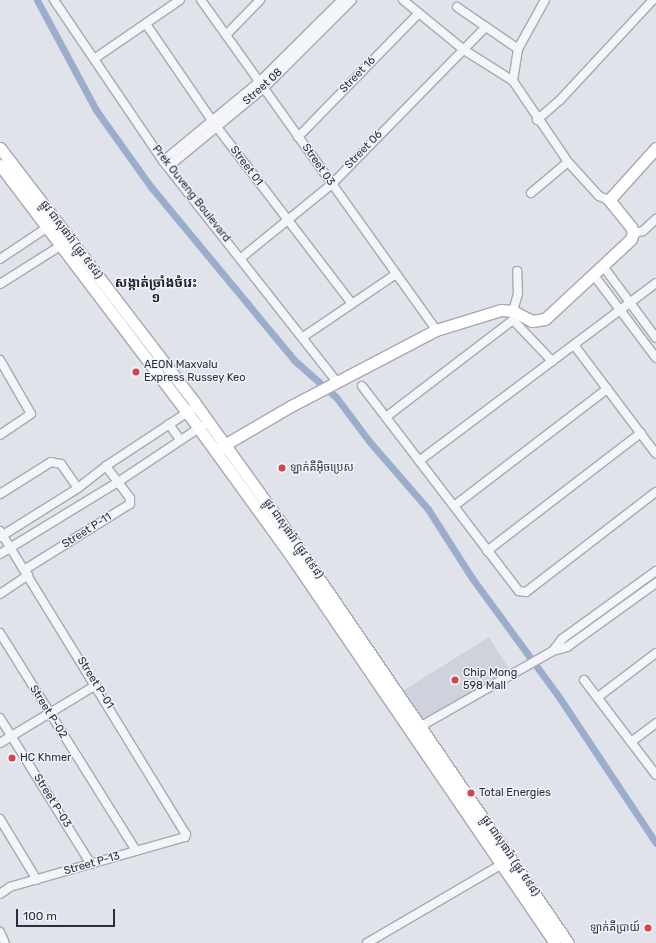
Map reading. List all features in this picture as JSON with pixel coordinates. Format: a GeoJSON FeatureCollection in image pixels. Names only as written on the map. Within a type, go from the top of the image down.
{"type":"FeatureCollection","features":[{"type":"Feature","properties":{"kind":"main road","name":"ផ្លូវ ជាសុផារ៉ា (ផ្លូវ ៥៩៨)"},"geometry":{"type":"LineString","coordinates":[[0,148],[52,224],[83,265],[187,412],[199,428],[220,447]]}},
{"type":"Feature","properties":{"kind":"main road"},"geometry":{"type":"LineString","coordinates":[[220,447],[318,392],[436,330],[501,310],[513,311],[532,321],[545,319],[627,243],[633,233],[609,200],[656,148]]}},
{"type":"Feature","properties":{"kind":"main road","name":"ផ្លូវ ជាសុផារ៉ា (ផ្លូវ ៥៩៨)"},"geometry":{"type":"LineString","coordinates":[[0,165],[52,224]]}},
{"type":"Feature","properties":{"kind":"main road","name":"ផ្លូវ ជាសុផារ៉ា (ផ្លូវ ៥៩៨)"},"geometry":{"type":"LineString","coordinates":[[83,265],[208,421],[220,447],[289,544],[416,729],[557,941]]}},
{"type":"Feature","properties":{"kind":"main road","name":"ផ្លូវ ជាសុផារ៉ា (ផ្លូវ ៥៩៨)"},"geometry":{"type":"LineString","coordinates":[[416,729],[502,864],[557,941]]}},
{"type":"Feature","properties":{"kind":"street","name":"Prek Ouveng Boulevard"},"geometry":{"type":"LineString","coordinates":[[54,0],[166,164],[303,337],[335,383]]}},
{"type":"Feature","properties":{"kind":"street"},"geometry":{"type":"LineString","coordinates":[[94,59],[180,0]]}},
{"type":"Feature","properties":{"kind":"street","name":"Street 03"},"geometry":{"type":"LineString","coordinates":[[201,0],[436,330]]}},
{"type":"Feature","properties":{"kind":"street"},"geometry":{"type":"LineString","coordinates":[[226,35],[260,0]]}},
{"type":"Feature","properties":{"kind":"street"},"geometry":{"type":"LineString","coordinates":[[318,30],[342,0]]}},
{"type":"Feature","properties":{"kind":"street"},"geometry":{"type":"LineString","coordinates":[[166,164],[262,85],[318,30],[352,0]]}},
{"type":"Feature","properties":{"kind":"street"},"geometry":{"type":"LineString","coordinates":[[403,0],[418,14],[464,50],[513,81],[537,120],[568,162],[600,196],[609,200]]}},
{"type":"Feature","properties":{"kind":"street"},"geometry":{"type":"LineString","coordinates":[[513,81],[518,49],[545,0]]}},
{"type":"Feature","properties":{"kind":"street"},"geometry":{"type":"LineString","coordinates":[[537,120],[560,100],[653,0]]}},
{"type":"Feature","properties":{"kind":"street"},"geometry":{"type":"LineString","coordinates":[[457,7],[518,49]]}},
{"type":"Feature","properties":{"kind":"street","name":"Street 16"},"geometry":{"type":"LineString","coordinates":[[298,137],[418,14]]}},
{"type":"Feature","properties":{"kind":"street","name":"Street 01"},"geometry":{"type":"LineString","coordinates":[[146,24],[215,124],[352,304]]}},
{"type":"Feature","properties":{"kind":"street","name":"Street 06"},"geometry":{"type":"LineString","coordinates":[[241,258],[332,184],[486,27]]}},
{"type":"Feature","properties":{"kind":"street"},"geometry":{"type":"LineString","coordinates":[[531,193],[568,162]]}},
{"type":"Feature","properties":{"kind":"street"},"geometry":{"type":"LineString","coordinates":[[633,233],[643,231],[656,219]]}},
{"type":"Feature","properties":{"kind":"street"},"geometry":{"type":"LineString","coordinates":[[0,259],[52,224]]}},
{"type":"Feature","properties":{"kind":"street"},"geometry":{"type":"LineString","coordinates":[[0,284],[66,242]]}},
{"type":"Feature","properties":{"kind":"street"},"geometry":{"type":"LineString","coordinates":[[603,266],[656,338]]}},
{"type":"Feature","properties":{"kind":"street"},"geometry":{"type":"LineString","coordinates":[[513,311],[518,294],[517,271]]}},
{"type":"Feature","properties":{"kind":"street"},"geometry":{"type":"LineString","coordinates":[[303,337],[396,274]]}},
{"type":"Feature","properties":{"kind":"street"},"geometry":{"type":"LineString","coordinates":[[594,274],[656,358]]}},
{"type":"Feature","properties":{"kind":"street"},"geometry":{"type":"LineString","coordinates":[[419,461],[656,283]]}},
{"type":"Feature","properties":{"kind":"street"},"geometry":{"type":"LineString","coordinates":[[386,417],[513,320],[552,361]]}},
{"type":"Feature","properties":{"kind":"street"},"geometry":{"type":"LineString","coordinates":[[574,345],[656,454]]}},
{"type":"Feature","properties":{"kind":"street"},"geometry":{"type":"LineString","coordinates":[[0,360],[3,372],[31,414],[0,435]]}},
{"type":"Feature","properties":{"kind":"street"},"geometry":{"type":"LineString","coordinates":[[362,386],[519,591],[526,592],[656,492]]}},
{"type":"Feature","properties":{"kind":"street"},"geometry":{"type":"LineString","coordinates":[[454,506],[607,389]]}},
{"type":"Feature","properties":{"kind":"street"},"geometry":{"type":"LineString","coordinates":[[1,534],[78,488],[106,466],[197,406]]}},
{"type":"Feature","properties":{"kind":"street"},"geometry":{"type":"LineString","coordinates":[[0,554],[95,494],[119,484],[208,421]]}},
{"type":"Feature","properties":{"kind":"street"},"geometry":{"type":"LineString","coordinates":[[169,424],[180,440]]}},
{"type":"Feature","properties":{"kind":"street"},"geometry":{"type":"LineString","coordinates":[[487,551],[640,433]]}},
{"type":"Feature","properties":{"kind":"street"},"geometry":{"type":"LineString","coordinates":[[0,494],[51,462],[61,464],[78,488]]}},
{"type":"Feature","properties":{"kind":"street"},"geometry":{"type":"LineString","coordinates":[[106,466],[119,484]]}},
{"type":"Feature","properties":{"kind":"street","name":"Street P-11"},"geometry":{"type":"LineString","coordinates":[[0,594],[26,573],[130,504],[130,498],[119,484]]}},
{"type":"Feature","properties":{"kind":"street","name":"Street P-01"},"geometry":{"type":"LineString","coordinates":[[1,534],[186,830],[185,837]]}},
{"type":"Feature","properties":{"kind":"street"},"geometry":{"type":"LineString","coordinates":[[553,651],[562,639],[656,571]]}},
{"type":"Feature","properties":{"kind":"street"},"geometry":{"type":"LineString","coordinates":[[416,729],[524,670],[553,651],[567,647],[656,583]]}},
{"type":"Feature","properties":{"kind":"street"},"geometry":{"type":"LineString","coordinates":[[622,595],[629,603]]}},
{"type":"Feature","properties":{"kind":"street"},"geometry":{"type":"LineString","coordinates":[[583,624],[589,632]]}},
{"type":"Feature","properties":{"kind":"street","name":"Street P-02"},"geometry":{"type":"LineString","coordinates":[[0,633],[49,714],[136,851]]}},
{"type":"Feature","properties":{"kind":"street"},"geometry":{"type":"LineString","coordinates":[[598,697],[656,653]]}},
{"type":"Feature","properties":{"kind":"street"},"geometry":{"type":"LineString","coordinates":[[584,680],[656,775]]}},
{"type":"Feature","properties":{"kind":"street"},"geometry":{"type":"LineString","coordinates":[[0,743],[96,685]]}},
{"type":"Feature","properties":{"kind":"street","name":"Street P-03"},"geometry":{"type":"LineString","coordinates":[[0,718],[91,864]]}},
{"type":"Feature","properties":{"kind":"street"},"geometry":{"type":"LineString","coordinates":[[631,742],[656,723]]}},
{"type":"Feature","properties":{"kind":"street"},"geometry":{"type":"LineString","coordinates":[[0,819],[37,880]]}},
{"type":"Feature","properties":{"kind":"street","name":"Street P-13"},"geometry":{"type":"LineString","coordinates":[[0,894],[10,887],[185,837]]}},
{"type":"Feature","properties":{"kind":"street"},"geometry":{"type":"LineString","coordinates":[[367,943],[502,864]]}},
{"type":"Feature","properties":{"kind":"street"},"geometry":{"type":"LineString","coordinates":[[0,932],[5,943]]}},
{"type":"Feature","properties":{"kind":"shaded area","name":"Chip Mong 598 Mall"},"geometry":{"type":"Polygon","coordinates":[[[489,637],[512,674],[425,729],[402,692],[489,637]]]}},
{"type":"Feature","properties":{"kind":"waterway"},"geometry":{"type":"LineString","coordinates":[[37,0],[96,110],[151,187],[294,360],[336,397],[369,441],[428,509],[472,578],[557,694],[656,843]]}},
{"type":"Feature","properties":{"kind":"place","name":"AEON Maxvalu Express Russey Keo"},"geometry":{"type":"Point","coordinates":[136,372]}},
{"type":"Feature","properties":{"kind":"place","name":"ឡាក់គីអ៊ិចប្រេស"},"geometry":{"type":"Point","coordinates":[282,468]}},
{"type":"Feature","properties":{"kind":"place","name":"Chip Mong 598 Mall"},"geometry":{"type":"Point","coordinates":[455,680]}},
{"type":"Feature","properties":{"kind":"place","name":"HC Khmer"},"geometry":{"type":"Point","coordinates":[12,758]}},
{"type":"Feature","properties":{"kind":"place","name":"Total Energies"},"geometry":{"type":"Point","coordinates":[471,793]}},
{"type":"Feature","properties":{"kind":"place","name":"ឡាក់គីប្រាយ៍"},"geometry":{"type":"Point","coordinates":[648,928]}},
{"type":"Feature","properties":{"kind":"district","name":"សង្កាត់ច្រាំងចំរេះ ១"},"geometry":{"type":"Point","coordinates":[156,292]}}]}
